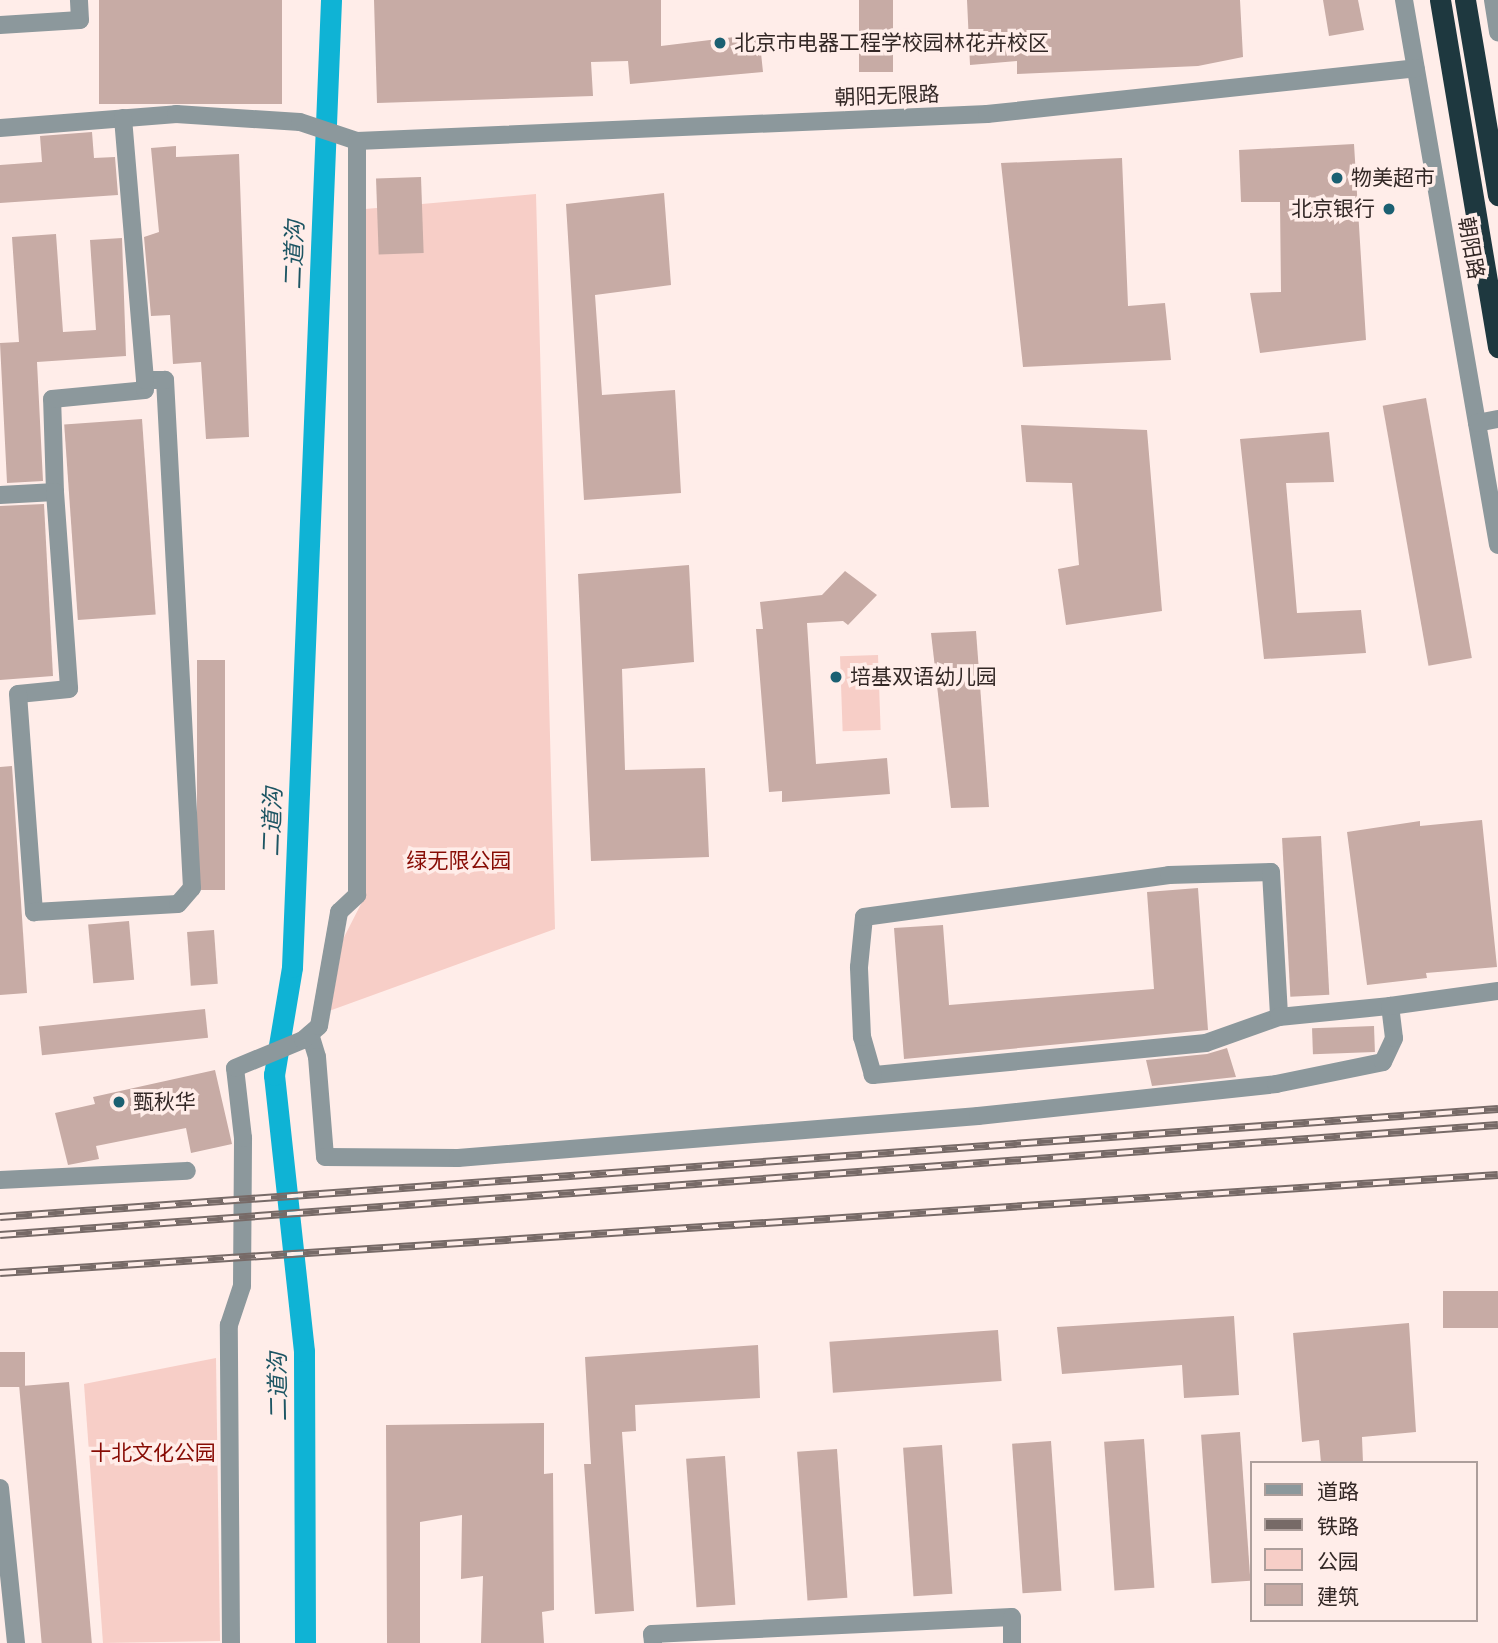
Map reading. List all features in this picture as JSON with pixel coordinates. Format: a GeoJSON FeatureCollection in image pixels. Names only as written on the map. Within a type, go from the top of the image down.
{"type":"FeatureCollection","features":[{"type":"Feature","properties":{"kind":"highway","name":"朝阳路"},"geometry":{"type":"LineString","coordinates":[[1440,0],[1498,347]]}},
{"type":"Feature","properties":{"kind":"highway","name":"朝阳路"},"geometry":{"type":"LineString","coordinates":[[1465,0],[1498,195]]}},
{"type":"Feature","properties":{"kind":"street"},"geometry":{"type":"LineString","coordinates":[[0,25],[80,20],[79,0]]}},
{"type":"Feature","properties":{"kind":"street","name":"朝阳路"},"geometry":{"type":"LineString","coordinates":[[1404,0],[1498,545]]}},
{"type":"Feature","properties":{"kind":"street"},"geometry":{"type":"LineString","coordinates":[[1493,0],[1498,33]]}},
{"type":"Feature","properties":{"kind":"street","name":"朝阳无限路"},"geometry":{"type":"LineString","coordinates":[[356,141],[987,114],[1416,68]]}},
{"type":"Feature","properties":{"kind":"street"},"geometry":{"type":"LineString","coordinates":[[0,128],[176,114],[300,122],[356,141],[357,895],[339,912],[319,1026],[306,1037],[235,1068],[243,1138],[242,1286],[229,1325],[231,1643]]}},
{"type":"Feature","properties":{"kind":"street"},"geometry":{"type":"LineString","coordinates":[[123,118],[145,390],[52,400],[55,492],[69,689],[18,694],[34,912],[178,904],[192,888],[165,380],[145,380]]}},
{"type":"Feature","properties":{"kind":"street"},"geometry":{"type":"LineString","coordinates":[[1477,423],[1498,419]]}},
{"type":"Feature","properties":{"kind":"street"},"geometry":{"type":"LineString","coordinates":[[0,495],[55,492]]}},
{"type":"Feature","properties":{"kind":"street"},"geometry":{"type":"LineString","coordinates":[[1279,1017],[1272,872],[1169,875],[864,917],[859,967],[862,1026],[873,1075],[1206,1043],[1279,1017],[1390,1006],[1498,991]]}},
{"type":"Feature","properties":{"kind":"street"},"geometry":{"type":"LineString","coordinates":[[306,1037],[317,1057],[325,1157],[458,1158],[978,1116],[1276,1084],[1383,1062],[1394,1038],[1390,1006]]}},
{"type":"Feature","properties":{"kind":"street"},"geometry":{"type":"LineString","coordinates":[[0,1180],[187,1171]]}},
{"type":"Feature","properties":{"kind":"street"},"geometry":{"type":"LineString","coordinates":[[0,1488],[16,1643]]}},
{"type":"Feature","properties":{"kind":"street"},"geometry":{"type":"LineString","coordinates":[[653,1643],[652,1634],[1012,1617],[1012,1643]]}},
{"type":"Feature","properties":{"kind":"green space","name":"绿无限公园"},"geometry":{"type":"Polygon","coordinates":[[[536,194],[555,929],[329,1011],[341,943],[361,904],[365,209],[536,194]]]}},
{"type":"Feature","properties":{"kind":"green space"},"geometry":{"type":"Polygon","coordinates":[[[878,655],[881,730],[843,731],[840,656],[878,655]]]}},
{"type":"Feature","properties":{"kind":"green space","name":"十北文化公园"},"geometry":{"type":"Polygon","coordinates":[[[216,1358],[220,1641],[103,1643],[84,1384],[216,1358]]]}},
{"type":"Feature","properties":{"kind":"building"},"geometry":{"type":"Polygon","coordinates":[[[99,0],[282,0],[282,104],[99,104],[99,0]]]}},
{"type":"Feature","properties":{"kind":"building"},"geometry":{"type":"Polygon","coordinates":[[[374,0],[661,0],[661,46],[759,34],[763,72],[630,84],[628,61],[591,62],[593,96],[377,103],[374,0]]]}},
{"type":"Feature","properties":{"kind":"building"},"geometry":{"type":"Polygon","coordinates":[[[859,0],[893,0],[893,72],[859,72],[859,0]]]}},
{"type":"Feature","properties":{"kind":"building"},"geometry":{"type":"Polygon","coordinates":[[[967,0],[1240,0],[1243,57],[1198,66],[1017,74],[1017,61],[970,65],[967,0]]]}},
{"type":"Feature","properties":{"kind":"building"},"geometry":{"type":"Polygon","coordinates":[[[1323,0],[1358,0],[1364,30],[1329,36],[1323,0]]]}},
{"type":"Feature","properties":{"kind":"building"},"geometry":{"type":"Polygon","coordinates":[[[92,132],[94,158],[115,157],[118,195],[0,203],[0,165],[42,162],[40,136],[92,132]]]}},
{"type":"Feature","properties":{"kind":"building"},"geometry":{"type":"Polygon","coordinates":[[[1354,144],[1366,340],[1260,353],[1250,293],[1281,292],[1280,202],[1241,202],[1239,150],[1354,144]]]}},
{"type":"Feature","properties":{"kind":"building"},"geometry":{"type":"Polygon","coordinates":[[[176,146],[176,157],[239,154],[249,437],[206,439],[201,362],[173,364],[170,315],[151,316],[144,237],[159,232],[151,148],[176,146]]]}},
{"type":"Feature","properties":{"kind":"building"},"geometry":{"type":"Polygon","coordinates":[[[1122,158],[1128,306],[1165,303],[1171,360],[1023,367],[1001,163],[1122,158]]]}},
{"type":"Feature","properties":{"kind":"building"},"geometry":{"type":"Polygon","coordinates":[[[421,177],[424,253],[379,255],[376,179],[421,177]]]}},
{"type":"Feature","properties":{"kind":"building"},"geometry":{"type":"Polygon","coordinates":[[[664,193],[671,285],[595,295],[602,395],[675,390],[681,493],[584,500],[566,204],[664,193]]]}},
{"type":"Feature","properties":{"kind":"building"},"geometry":{"type":"Polygon","coordinates":[[[56,234],[63,332],[96,330],[90,240],[122,238],[126,356],[37,362],[43,481],[7,483],[0,343],[19,342],[12,237],[56,234]]]}},
{"type":"Feature","properties":{"kind":"building"},"geometry":{"type":"Polygon","coordinates":[[[1426,398],[1472,658],[1429,666],[1383,406],[1426,398]]]}},
{"type":"Feature","properties":{"kind":"building"},"geometry":{"type":"Polygon","coordinates":[[[142,419],[156,615],[78,620],[64,424],[142,419]]]}},
{"type":"Feature","properties":{"kind":"building"},"geometry":{"type":"Polygon","coordinates":[[[1021,425],[1147,430],[1162,611],[1066,625],[1058,569],[1079,565],[1072,483],[1026,482],[1021,425]]]}},
{"type":"Feature","properties":{"kind":"building"},"geometry":{"type":"Polygon","coordinates":[[[1329,432],[1334,482],[1286,483],[1297,613],[1361,610],[1366,653],[1264,659],[1240,439],[1329,432]]]}},
{"type":"Feature","properties":{"kind":"building"},"geometry":{"type":"Polygon","coordinates":[[[44,504],[53,676],[0,680],[0,506],[44,504]]]}},
{"type":"Feature","properties":{"kind":"building"},"geometry":{"type":"Polygon","coordinates":[[[689,565],[694,662],[622,669],[625,770],[705,768],[709,857],[591,861],[578,574],[689,565]]]}},
{"type":"Feature","properties":{"kind":"building"},"geometry":{"type":"Polygon","coordinates":[[[845,571],[877,595],[848,625],[843,621],[807,623],[816,764],[887,758],[890,794],[782,802],[782,791],[769,792],[756,629],[763,629],[760,602],[822,595],[845,571]]]}},
{"type":"Feature","properties":{"kind":"building"},"geometry":{"type":"Polygon","coordinates":[[[976,631],[989,807],[951,808],[931,633],[976,631]]]}},
{"type":"Feature","properties":{"kind":"building"},"geometry":{"type":"Polygon","coordinates":[[[197,660],[225,660],[225,890],[197,890],[197,660]]]}},
{"type":"Feature","properties":{"kind":"building"},"geometry":{"type":"Polygon","coordinates":[[[12,766],[27,993],[0,995],[0,767],[12,766]]]}},
{"type":"Feature","properties":{"kind":"building"},"geometry":{"type":"Polygon","coordinates":[[[1482,820],[1497,967],[1426,973],[1427,978],[1367,985],[1347,832],[1420,821],[1420,826],[1482,820]]]}},
{"type":"Feature","properties":{"kind":"building"},"geometry":{"type":"Polygon","coordinates":[[[1321,836],[1329,995],[1290,997],[1282,838],[1321,836]]]}},
{"type":"Feature","properties":{"kind":"building"},"geometry":{"type":"Polygon","coordinates":[[[1198,888],[1208,1030],[904,1059],[894,928],[943,925],[949,1005],[1154,989],[1147,892],[1198,888]]]}},
{"type":"Feature","properties":{"kind":"building"},"geometry":{"type":"Polygon","coordinates":[[[129,921],[134,980],[93,983],[88,925],[129,921]]]}},
{"type":"Feature","properties":{"kind":"building"},"geometry":{"type":"Polygon","coordinates":[[[214,930],[218,984],[191,986],[187,932],[214,930]]]}},
{"type":"Feature","properties":{"kind":"building"},"geometry":{"type":"Polygon","coordinates":[[[205,1009],[208,1038],[42,1055],[39,1026],[205,1009]]]}},
{"type":"Feature","properties":{"kind":"building"},"geometry":{"type":"Polygon","coordinates":[[[1374,1026],[1375,1052],[1313,1054],[1312,1028],[1374,1026]]]}},
{"type":"Feature","properties":{"kind":"building"},"geometry":{"type":"Polygon","coordinates":[[[1227,1048],[1236,1077],[1152,1086],[1146,1060],[1207,1054],[1227,1048]]]}},
{"type":"Feature","properties":{"kind":"building"},"geometry":{"type":"Polygon","coordinates":[[[215,1070],[232,1144],[191,1153],[186,1128],[96,1146],[99,1159],[68,1165],[55,1113],[95,1104],[93,1097],[215,1070]]]}},
{"type":"Feature","properties":{"kind":"building"},"geometry":{"type":"Polygon","coordinates":[[[1443,1291],[1498,1291],[1498,1328],[1443,1328],[1443,1291]]]}},
{"type":"Feature","properties":{"kind":"building"},"geometry":{"type":"Polygon","coordinates":[[[1234,1316],[1239,1395],[1184,1398],[1182,1365],[1062,1374],[1057,1327],[1234,1316]]]}},
{"type":"Feature","properties":{"kind":"building"},"geometry":{"type":"Polygon","coordinates":[[[1409,1323],[1416,1432],[1362,1437],[1363,1461],[1321,1461],[1319,1440],[1302,1442],[1293,1333],[1409,1323]]]}},
{"type":"Feature","properties":{"kind":"building"},"geometry":{"type":"Polygon","coordinates":[[[998,1330],[1002,1381],[833,1393],[829,1342],[998,1330]]]}},
{"type":"Feature","properties":{"kind":"building"},"geometry":{"type":"Polygon","coordinates":[[[758,1345],[760,1398],[635,1405],[636,1431],[622,1432],[634,1611],[595,1614],[584,1464],[591,1464],[585,1357],[758,1345]]]}},
{"type":"Feature","properties":{"kind":"building"},"geometry":{"type":"Polygon","coordinates":[[[0,1352],[25,1352],[25,1387],[0,1387],[0,1352]]]}},
{"type":"Feature","properties":{"kind":"building"},"geometry":{"type":"Polygon","coordinates":[[[69,1382],[92,1643],[42,1643],[19,1386],[69,1382]]]}},
{"type":"Feature","properties":{"kind":"building"},"geometry":{"type":"Polygon","coordinates":[[[544,1423],[544,1474],[553,1473],[554,1610],[542,1612],[544,1643],[481,1643],[483,1576],[461,1579],[462,1515],[420,1522],[420,1643],[387,1643],[386,1425],[544,1423]]]}},
{"type":"Feature","properties":{"kind":"building"},"geometry":{"type":"Polygon","coordinates":[[[1240,1432],[1250,1581],[1211,1583],[1201,1435],[1240,1432]]]}},
{"type":"Feature","properties":{"kind":"building"},"geometry":{"type":"Polygon","coordinates":[[[1144,1439],[1154,1588],[1114,1590],[1104,1442],[1144,1439]]]}},
{"type":"Feature","properties":{"kind":"building"},"geometry":{"type":"Polygon","coordinates":[[[1051,1441],[1061,1591],[1023,1593],[1012,1444],[1051,1441]]]}},
{"type":"Feature","properties":{"kind":"building"},"geometry":{"type":"Polygon","coordinates":[[[942,1445],[952,1594],[913,1596],[903,1448],[942,1445]]]}},
{"type":"Feature","properties":{"kind":"building"},"geometry":{"type":"Polygon","coordinates":[[[837,1449],[847,1598],[807,1600],[797,1452],[837,1449]]]}},
{"type":"Feature","properties":{"kind":"building"},"geometry":{"type":"Polygon","coordinates":[[[725,1456],[735,1605],[696,1607],[686,1459],[725,1456]]]}},
{"type":"Feature","properties":{"kind":"waterway","name":"二道沟"},"geometry":{"type":"LineString","coordinates":[[305,1643],[304,1351],[274,1075],[292,967],[331,0]]}},
{"type":"Feature","properties":{"kind":"railway"},"geometry":{"type":"LineString","coordinates":[[0,1217],[1498,1109]]}},
{"type":"Feature","properties":{"kind":"railway"},"geometry":{"type":"LineString","coordinates":[[0,1235],[1498,1125]]}},
{"type":"Feature","properties":{"kind":"railway"},"geometry":{"type":"LineString","coordinates":[[0,1273],[1498,1175]]}},
{"type":"Feature","properties":{"kind":"place","name":"北京市电器工程学校园林花卉校区"},"geometry":{"type":"Point","coordinates":[720,43]}},
{"type":"Feature","properties":{"kind":"place","name":"物美超市"},"geometry":{"type":"Point","coordinates":[1337,178]}},
{"type":"Feature","properties":{"kind":"place","name":"北京银行"},"geometry":{"type":"Point","coordinates":[1389,209]}},
{"type":"Feature","properties":{"kind":"place","name":"培基双语幼儿园"},"geometry":{"type":"Point","coordinates":[836,677]}},
{"type":"Feature","properties":{"kind":"place","name":"甄秋华"},"geometry":{"type":"Point","coordinates":[119,1102]}}]}
